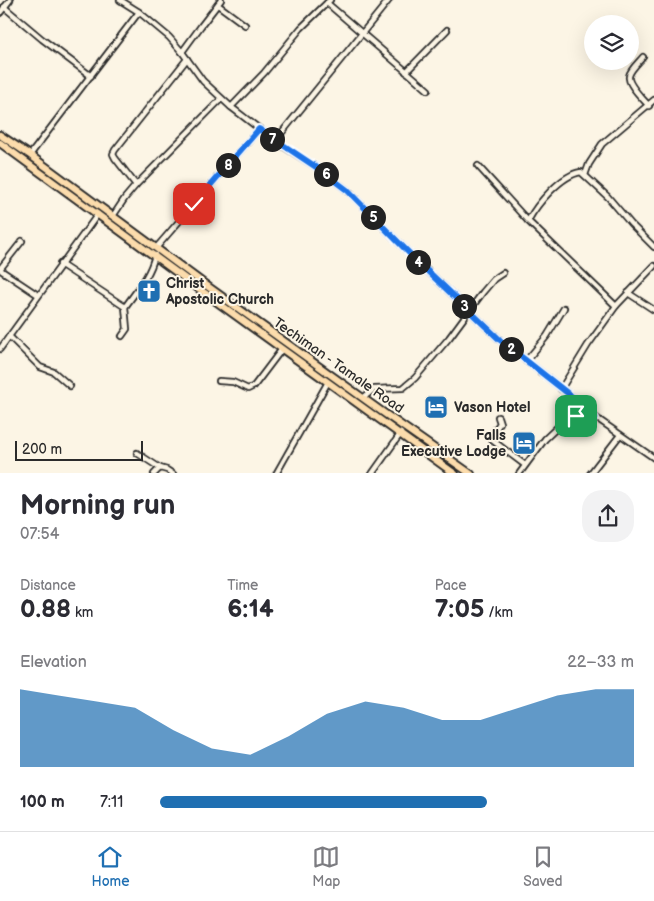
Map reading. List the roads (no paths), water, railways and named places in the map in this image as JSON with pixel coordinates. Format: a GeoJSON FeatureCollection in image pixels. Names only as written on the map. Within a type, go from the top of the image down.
{"type":"FeatureCollection","features":[{"type":"Feature","properties":{"kind":"highway","name":"Techiman - Tamale Road"},"geometry":{"type":"LineString","coordinates":[[0,135],[470,473]]}},
{"type":"Feature","properties":{"kind":"highway","name":"Techiman - Tamale Road"},"geometry":{"type":"LineString","coordinates":[[0,143],[454,473]]}},
{"type":"Feature","properties":{"kind":"street"},"geometry":{"type":"LineString","coordinates":[[0,13],[10,0]]}},
{"type":"Feature","properties":{"kind":"street"},"geometry":{"type":"LineString","coordinates":[[120,0],[139,12],[169,37],[203,81],[232,108],[275,141],[319,169],[347,190],[469,312],[526,361],[575,399],[595,418],[654,457]]}},
{"type":"Feature","properties":{"kind":"street"},"geometry":{"type":"LineString","coordinates":[[182,52],[221,0]]}},
{"type":"Feature","properties":{"kind":"street"},"geometry":{"type":"LineString","coordinates":[[275,141],[389,0]]}},
{"type":"Feature","properties":{"kind":"street"},"geometry":{"type":"LineString","coordinates":[[232,108],[264,74],[301,28],[328,2],[362,34],[428,90]]}},
{"type":"Feature","properties":{"kind":"street"},"geometry":{"type":"LineString","coordinates":[[218,5],[245,25]]}},
{"type":"Feature","properties":{"kind":"street"},"geometry":{"type":"LineString","coordinates":[[4,7],[91,76]]}},
{"type":"Feature","properties":{"kind":"street"},"geometry":{"type":"LineString","coordinates":[[30,155],[139,12]]}},
{"type":"Feature","properties":{"kind":"street"},"geometry":{"type":"LineString","coordinates":[[406,72],[447,30]]}},
{"type":"Feature","properties":{"kind":"street"},"geometry":{"type":"LineString","coordinates":[[643,57],[628,80],[648,106]]}},
{"type":"Feature","properties":{"kind":"street"},"geometry":{"type":"LineString","coordinates":[[136,185],[115,158],[115,150],[186,59]]}},
{"type":"Feature","properties":{"kind":"street"},"geometry":{"type":"LineString","coordinates":[[113,216],[136,185],[222,99]]}},
{"type":"Feature","properties":{"kind":"street"},"geometry":{"type":"LineString","coordinates":[[585,175],[589,164],[602,144],[654,100]]}},
{"type":"Feature","properties":{"kind":"street"},"geometry":{"type":"LineString","coordinates":[[156,248],[259,129]]}},
{"type":"Feature","properties":{"kind":"street"},"geometry":{"type":"LineString","coordinates":[[478,166],[528,221],[616,306]]}},
{"type":"Feature","properties":{"kind":"street"},"geometry":{"type":"LineString","coordinates":[[528,221],[539,202],[572,175],[581,172],[608,197],[654,247]]}},
{"type":"Feature","properties":{"kind":"street"},"geometry":{"type":"LineString","coordinates":[[0,349],[98,214]]}},
{"type":"Feature","properties":{"kind":"street"},"geometry":{"type":"LineString","coordinates":[[22,241],[0,269],[38,295]]}},
{"type":"Feature","properties":{"kind":"street"},"geometry":{"type":"LineString","coordinates":[[122,336],[127,329],[126,307],[145,280],[155,255]]}},
{"type":"Feature","properties":{"kind":"street"},"geometry":{"type":"LineString","coordinates":[[60,264],[126,307]]}},
{"type":"Feature","properties":{"kind":"street"},"geometry":{"type":"LineString","coordinates":[[561,389],[588,345],[616,306],[654,266]]}},
{"type":"Feature","properties":{"kind":"street"},"geometry":{"type":"LineString","coordinates":[[363,398],[374,389],[403,388],[421,372],[494,279],[503,273]]}},
{"type":"Feature","properties":{"kind":"street"},"geometry":{"type":"LineString","coordinates":[[628,293],[654,310]]}},
{"type":"Feature","properties":{"kind":"street"},"geometry":{"type":"LineString","coordinates":[[526,361],[547,336],[564,308]]}},
{"type":"Feature","properties":{"kind":"street"},"geometry":{"type":"LineString","coordinates":[[9,336],[40,367],[54,372],[70,386]]}},
{"type":"Feature","properties":{"kind":"street"},"geometry":{"type":"LineString","coordinates":[[219,381],[233,382],[248,389],[254,386],[282,349]]}},
{"type":"Feature","properties":{"kind":"street"},"geometry":{"type":"LineString","coordinates":[[277,473],[328,382]]}},
{"type":"Feature","properties":{"kind":"street"},"geometry":{"type":"LineString","coordinates":[[564,422],[575,399]]}},
{"type":"Feature","properties":{"kind":"street"},"geometry":{"type":"LineString","coordinates":[[521,473],[545,439],[564,422],[576,416],[595,418]]}},
{"type":"Feature","properties":{"kind":"street"},"geometry":{"type":"LineString","coordinates":[[498,417],[500,423],[492,434],[492,440],[525,465]]}},
{"type":"Feature","properties":{"kind":"street"},"geometry":{"type":"LineString","coordinates":[[373,473],[400,434]]}},
{"type":"Feature","properties":{"kind":"street"},"geometry":{"type":"LineString","coordinates":[[591,473],[620,435]]}},
{"type":"Feature","properties":{"kind":"street"},"geometry":{"type":"LineString","coordinates":[[137,454],[172,473]]}},
{"type":"Feature","properties":{"kind":"street"},"geometry":{"type":"LineString","coordinates":[[155,473],[160,468]]}},
{"type":"Feature","properties":{"kind":"place","name":"Christ Apostolic Church"},"geometry":{"type":"Point","coordinates":[149,291]}},
{"type":"Feature","properties":{"kind":"place","name":"Vason Hotel"},"geometry":{"type":"Point","coordinates":[436,407]}},
{"type":"Feature","properties":{"kind":"place","name":"Falls Executive Lodge"},"geometry":{"type":"Point","coordinates":[524,443]}}]}
